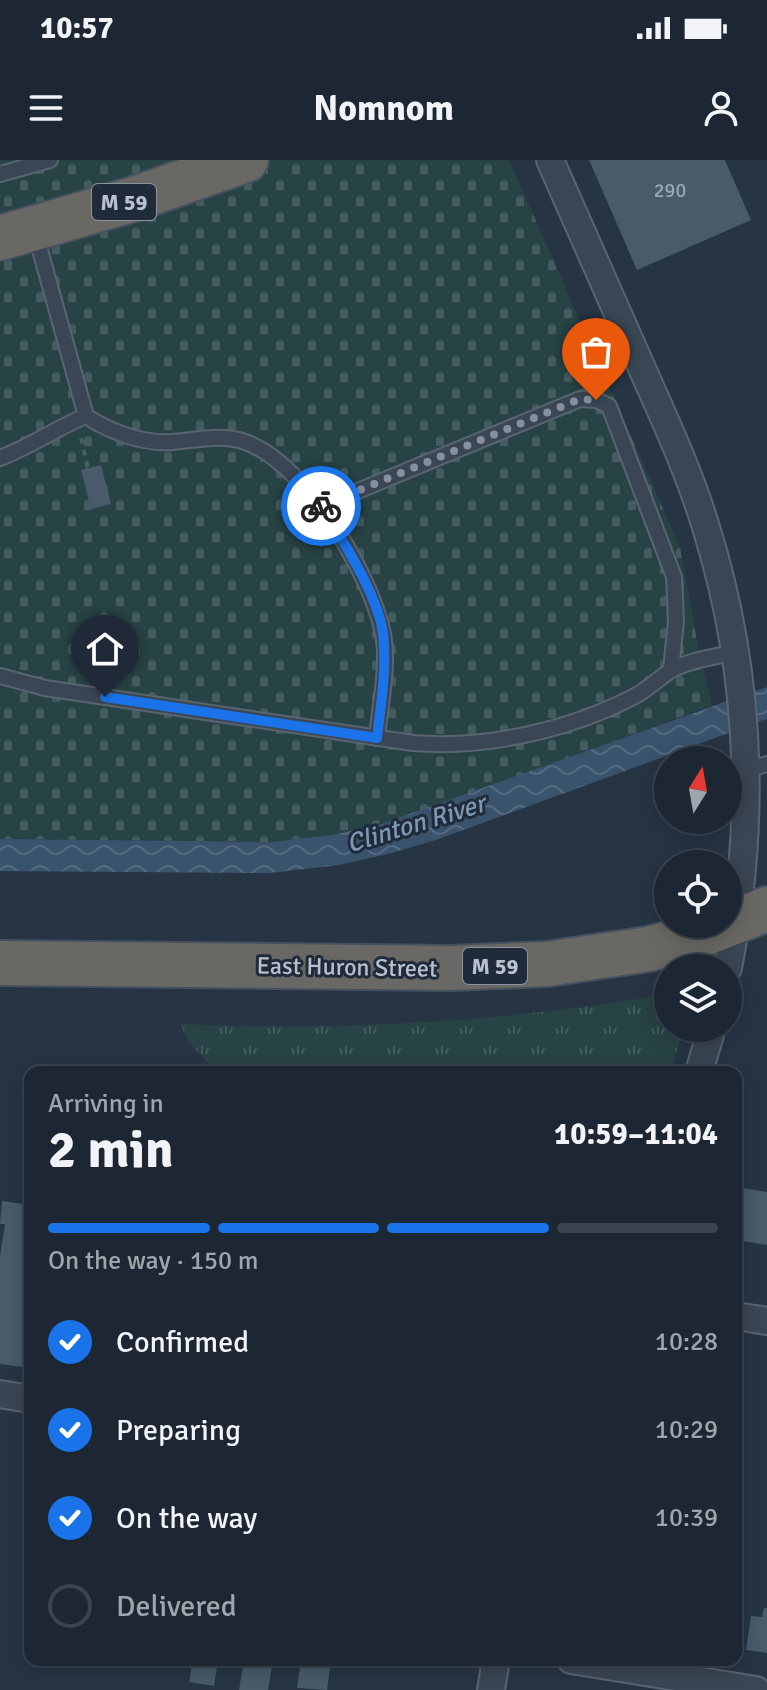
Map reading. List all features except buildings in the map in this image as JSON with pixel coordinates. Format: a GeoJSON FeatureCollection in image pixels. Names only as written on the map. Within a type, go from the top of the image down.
{"type":"FeatureCollection","features":[{"type":"Feature","properties":{"kind":"highway","name":"M 59"},"geometry":{"type":"LineString","coordinates":[[17,233],[131,200],[246,160]]}},
{"type":"Feature","properties":{"kind":"highway","name":"East Huron Street"},"geometry":{"type":"LineString","coordinates":[[0,963],[452,968],[547,964],[633,953],[752,915]]}},
{"type":"Feature","properties":{"kind":"street"},"geometry":{"type":"LineString","coordinates":[[550,160],[696,497],[718,568],[753,760],[745,827],[752,915],[734,954]]}},
{"type":"Feature","properties":{"kind":"street"},"geometry":{"type":"LineString","coordinates":[[701,1066],[708,1042]]}},
{"type":"Feature","properties":{"kind":"street"},"geometry":{"type":"LineString","coordinates":[[742,1317],[767,1321]]}},
{"type":"Feature","properties":{"kind":"street"},"geometry":{"type":"LineString","coordinates":[[0,1394],[24,1398]]}},
{"type":"Feature","properties":{"kind":"street"},"geometry":{"type":"LineString","coordinates":[[491,1690],[495,1666]]}},
{"type":"Feature","properties":{"kind":"street"},"geometry":{"type":"LineString","coordinates":[[608,1666],[756,1690]]}},
{"type":"Feature","properties":{"kind":"lane"},"geometry":{"type":"LineString","coordinates":[[0,174],[50,160]]}},
{"type":"Feature","properties":{"kind":"lane"},"geometry":{"type":"LineString","coordinates":[[17,233],[81,418]]}},
{"type":"Feature","properties":{"kind":"lane"},"geometry":{"type":"LineString","coordinates":[[319,507],[580,399],[596,400],[609,406],[674,577],[677,610],[671,670]]}},
{"type":"Feature","properties":{"kind":"lane"},"geometry":{"type":"LineString","coordinates":[[0,458],[25,449],[81,418],[135,438],[168,442],[208,438],[239,440],[267,452],[303,486],[335,528],[363,577],[383,630],[384,673],[377,738]]}},
{"type":"Feature","properties":{"kind":"lane"},"geometry":{"type":"LineString","coordinates":[[0,676],[45,688],[449,746],[569,724],[635,696],[671,670],[700,660],[737,664]]}},
{"type":"Feature","properties":{"kind":"path"},"geometry":{"type":"LineString","coordinates":[[81,418],[88,469]]}},
{"type":"Feature","properties":{"kind":"green space"},"geometry":{"type":"Polygon","coordinates":[[[0,160],[509,160],[680,547],[712,705],[409,816],[332,835],[271,842],[0,839],[0,160]]]}},
{"type":"Feature","properties":{"kind":"green space"},"geometry":{"type":"Polygon","coordinates":[[[654,996],[654,1042],[680,1042],[672,1066],[211,1066],[189,1042],[180,1024],[364,1025],[547,1011],[654,996]]]}},
{"type":"Feature","properties":{"kind":"water","name":"Clinton River"},"geometry":{"type":"Polygon","coordinates":[[[767,687],[767,719],[693,746],[654,746],[654,760],[436,840],[388,854],[339,865],[270,873],[0,871],[0,839],[271,842],[332,835],[381,824],[767,687]]]}},
{"type":"Feature","properties":{"kind":"way so far"},"geometry":{"type":"LineString","coordinates":[[321,506],[580,399],[596,400]]}},
{"type":"Feature","properties":{"kind":"route"},"geometry":{"type":"LineString","coordinates":[[105,697],[377,738],[384,673],[383,630],[363,577],[321,506]]}}]}
